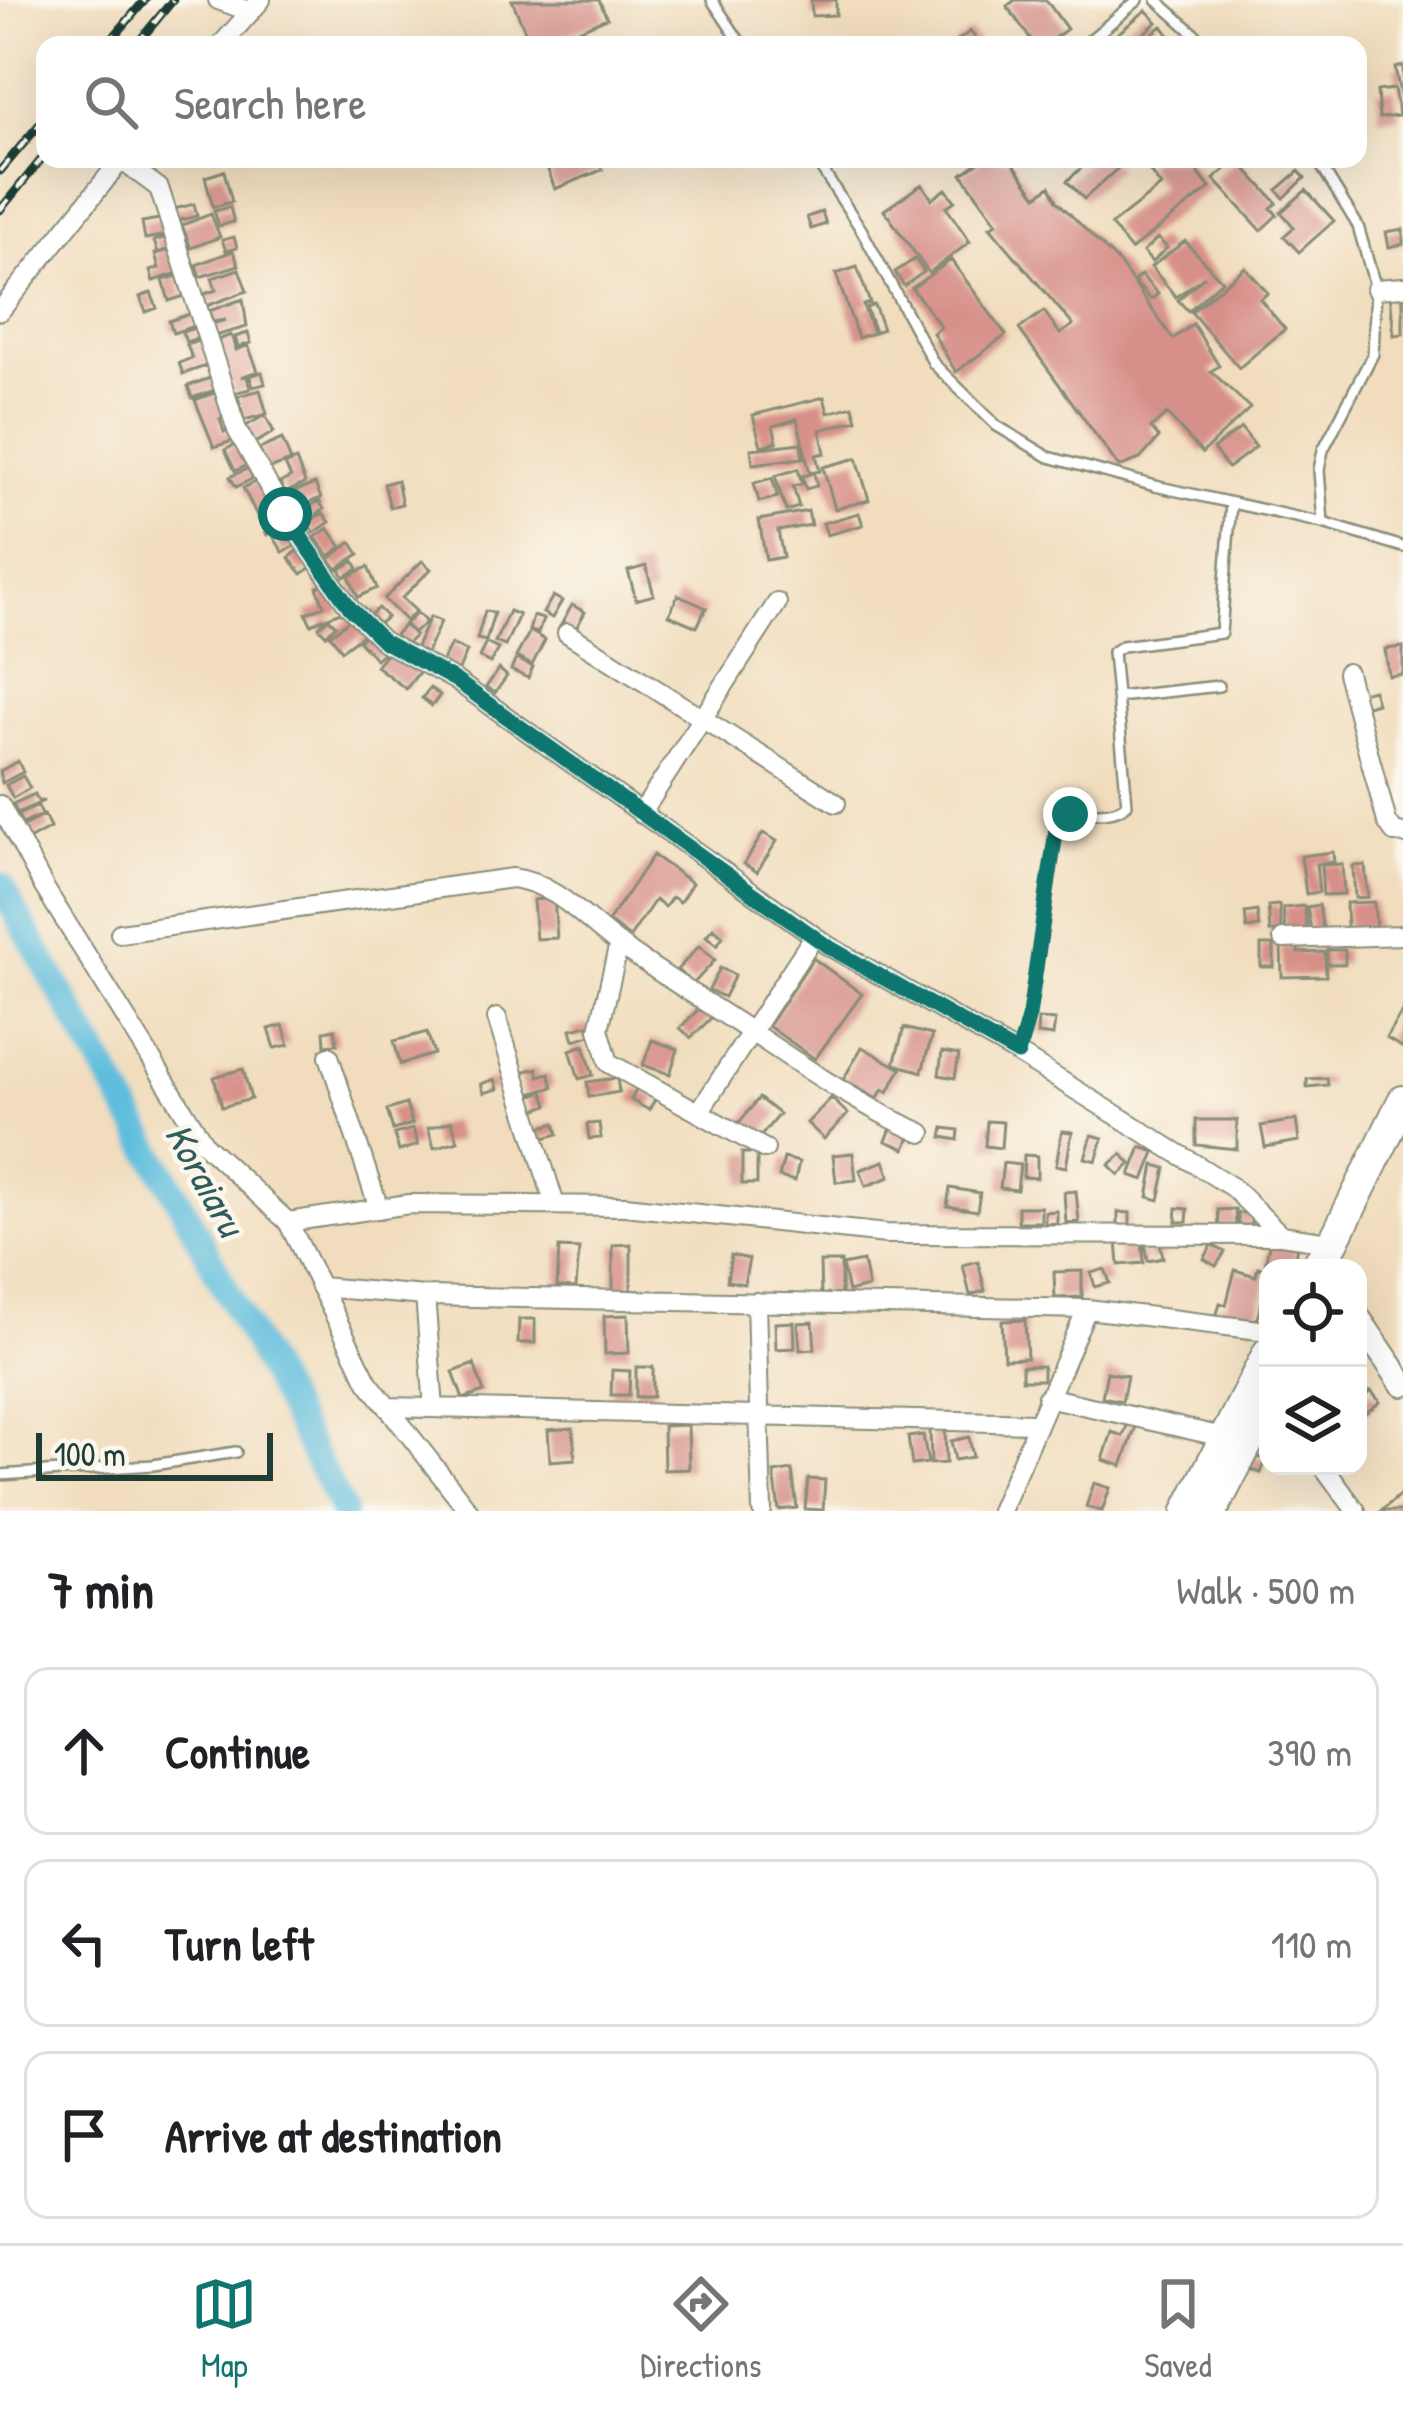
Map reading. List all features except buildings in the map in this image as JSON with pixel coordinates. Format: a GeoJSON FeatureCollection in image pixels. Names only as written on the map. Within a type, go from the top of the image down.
{"type":"FeatureCollection","features":[{"type":"Feature","properties":{"kind":"main road"},"geometry":{"type":"LineString","coordinates":[[1336,1258],[1403,1101]]}},
{"type":"Feature","properties":{"kind":"main road"},"geometry":{"type":"LineString","coordinates":[[1336,1258],[1403,1139]]}},
{"type":"Feature","properties":{"kind":"main road"},"geometry":{"type":"LineString","coordinates":[[1188,1511],[1259,1391]]}},
{"type":"Feature","properties":{"kind":"main road"},"geometry":{"type":"LineString","coordinates":[[1212,1511],[1259,1397]]}},
{"type":"Feature","properties":{"kind":"street"},"geometry":{"type":"LineString","coordinates":[[218,0],[256,6]]}},
{"type":"Feature","properties":{"kind":"street"},"geometry":{"type":"LineString","coordinates":[[229,36],[256,6]]}},
{"type":"Feature","properties":{"kind":"street"},"geometry":{"type":"LineString","coordinates":[[0,311],[115,168]]}},
{"type":"Feature","properties":{"kind":"street"},"geometry":{"type":"LineString","coordinates":[[132,168],[159,188],[237,430],[285,514],[350,608],[383,641],[455,680],[814,936],[1018,1054],[1232,1187],[1281,1234],[1336,1258]]}},
{"type":"Feature","properties":{"kind":"street"},"geometry":{"type":"LineString","coordinates":[[1376,289],[1403,287]]}},
{"type":"Feature","properties":{"kind":"street"},"geometry":{"type":"LineString","coordinates":[[641,814],[778,603]]}},
{"type":"Feature","properties":{"kind":"street"},"geometry":{"type":"LineString","coordinates":[[567,633],[836,802]]}},
{"type":"Feature","properties":{"kind":"street"},"geometry":{"type":"LineString","coordinates":[[1346,673],[1387,822],[1403,835]]}},
{"type":"Feature","properties":{"kind":"street"},"geometry":{"type":"LineString","coordinates":[[0,805],[44,886],[205,1145],[288,1222],[368,1382],[469,1511]]}},
{"type":"Feature","properties":{"kind":"street"},"geometry":{"type":"LineString","coordinates":[[120,933],[512,878],[531,880],[750,1031],[892,1120],[922,1133]]}},
{"type":"Feature","properties":{"kind":"street"},"geometry":{"type":"LineString","coordinates":[[1283,939],[1403,935]]}},
{"type":"Feature","properties":{"kind":"street"},"geometry":{"type":"LineString","coordinates":[[699,1112],[814,936]]}},
{"type":"Feature","properties":{"kind":"street"},"geometry":{"type":"LineString","coordinates":[[619,944],[599,1029],[603,1054],[618,1070],[764,1149]]}},
{"type":"Feature","properties":{"kind":"street"},"geometry":{"type":"LineString","coordinates":[[497,1018],[555,1205]]}},
{"type":"Feature","properties":{"kind":"street"},"geometry":{"type":"LineString","coordinates":[[329,1057],[379,1209]]}},
{"type":"Feature","properties":{"kind":"street"},"geometry":{"type":"LineString","coordinates":[[288,1222],[409,1204],[555,1205],[625,1206],[886,1234],[1281,1234]]}},
{"type":"Feature","properties":{"kind":"street"},"geometry":{"type":"LineString","coordinates":[[320,1287],[424,1295],[1087,1309],[1259,1330]]}},
{"type":"Feature","properties":{"kind":"street"},"geometry":{"type":"LineString","coordinates":[[424,1295],[434,1408]]}},
{"type":"Feature","properties":{"kind":"street"},"geometry":{"type":"LineString","coordinates":[[756,1302],[762,1511]]}},
{"type":"Feature","properties":{"kind":"street"},"geometry":{"type":"LineString","coordinates":[[1000,1511],[1087,1309]]}},
{"type":"Feature","properties":{"kind":"street"},"geometry":{"type":"LineString","coordinates":[[1367,1331],[1403,1384]]}},
{"type":"Feature","properties":{"kind":"street"},"geometry":{"type":"LineString","coordinates":[[1047,1397],[1227,1438]]}},
{"type":"Feature","properties":{"kind":"street"},"geometry":{"type":"LineString","coordinates":[[388,1407],[1036,1423]]}},
{"type":"Feature","properties":{"kind":"street"},"geometry":{"type":"LineString","coordinates":[[1330,1475],[1356,1511]]}},
{"type":"Feature","properties":{"kind":"lane"},"geometry":{"type":"LineString","coordinates":[[712,0],[736,36]]}},
{"type":"Feature","properties":{"kind":"lane"},"geometry":{"type":"LineString","coordinates":[[1095,36],[1138,0]]}},
{"type":"Feature","properties":{"kind":"lane"},"geometry":{"type":"LineString","coordinates":[[1157,0],[1198,36]]}},
{"type":"Feature","properties":{"kind":"lane"},"geometry":{"type":"LineString","coordinates":[[821,168],[861,229],[934,364],[997,426],[1048,457],[1323,523],[1403,547]]}},
{"type":"Feature","properties":{"kind":"lane"},"geometry":{"type":"LineString","coordinates":[[1323,168],[1358,226],[1376,289],[1373,354],[1323,451],[1319,470],[1323,523]]}},
{"type":"Feature","properties":{"kind":"lane"},"geometry":{"type":"LineString","coordinates":[[1018,1054],[1029,1015],[1058,823],[1070,814],[1112,814],[1126,804],[1113,658],[1118,647],[1221,633],[1231,503]]}},
{"type":"Feature","properties":{"kind":"lane"},"geometry":{"type":"LineString","coordinates":[[1118,697],[1219,686]]}},
{"type":"Feature","properties":{"kind":"lane"},"geometry":{"type":"LineString","coordinates":[[0,1475],[154,1465],[236,1452]]}},
{"type":"Feature","properties":{"kind":"waterway","name":"Koraiaru"},"geometry":{"type":"LineString","coordinates":[[0,885],[174,1191],[343,1511]]}},
{"type":"Feature","properties":{"kind":"railway"},"geometry":{"type":"LineString","coordinates":[[115,36],[145,0]]}},
{"type":"Feature","properties":{"kind":"railway"},"geometry":{"type":"LineString","coordinates":[[143,36],[173,0]]}},
{"type":"Feature","properties":{"kind":"railway"},"geometry":{"type":"LineString","coordinates":[[0,171],[36,129]]}},
{"type":"Feature","properties":{"kind":"railway"},"geometry":{"type":"LineString","coordinates":[[0,210],[36,166]]}},
{"type":"Feature","properties":{"kind":"route"},"geometry":{"type":"LineString","coordinates":[[285,514],[350,608],[383,641],[455,680],[827,946],[1018,1054],[1029,1015],[1056,830],[1061,818],[1070,814]]}}]}
